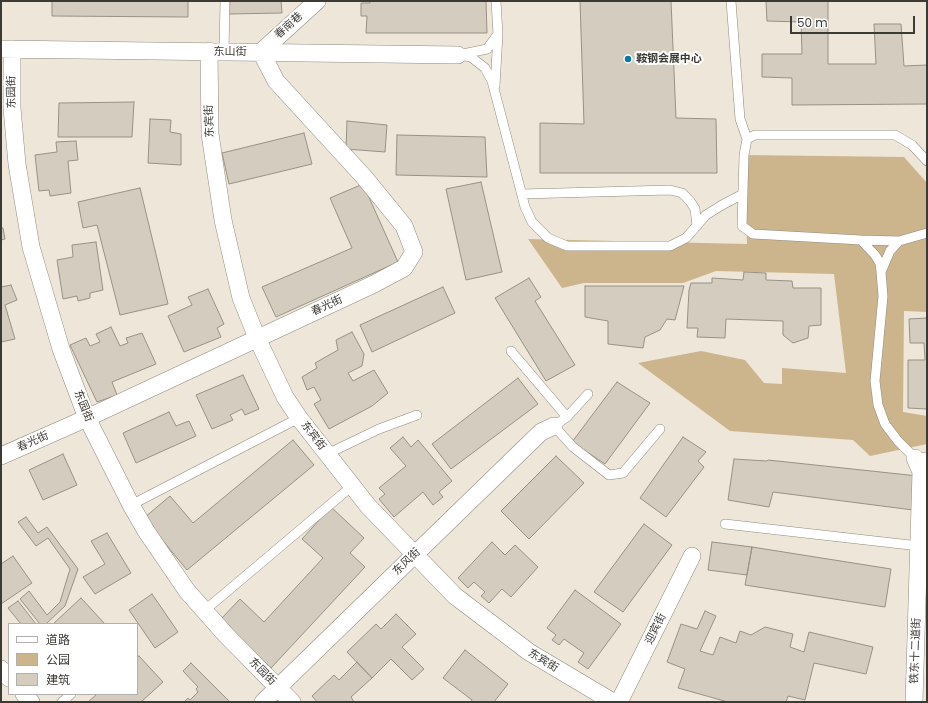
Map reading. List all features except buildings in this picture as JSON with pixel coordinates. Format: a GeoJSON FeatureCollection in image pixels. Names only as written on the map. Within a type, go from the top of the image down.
{"type":"FeatureCollection","features":[{"type":"Feature","properties":{"kind":"street","name":"春南巷"},"geometry":{"type":"LineString","coordinates":[[261,52],[317,1]]}},
{"type":"Feature","properties":{"kind":"street","name":"东山街"},"geometry":{"type":"LineString","coordinates":[[6,49],[458,55]]}},
{"type":"Feature","properties":{"kind":"street","name":"东园街"},"geometry":{"type":"LineString","coordinates":[[6,49],[17,164],[30,247],[61,349],[87,418],[131,505],[146,531],[187,591],[226,635],[292,702]]}},
{"type":"Feature","properties":{"kind":"street","name":"东宾街"},"geometry":{"type":"LineString","coordinates":[[217,52],[210,134],[223,220],[241,298],[256,338],[285,397],[299,418],[368,506],[455,596],[529,652],[613,702]]}},
{"type":"Feature","properties":{"kind":"street","name":"春光街"},"geometry":{"type":"LineString","coordinates":[[1,456],[87,418],[374,284],[404,268],[414,252],[404,226],[364,177],[276,81],[261,52]]}},
{"type":"Feature","properties":{"kind":"street","name":"东风街"},"geometry":{"type":"LineString","coordinates":[[263,702],[540,432],[560,422]]}},
{"type":"Feature","properties":{"kind":"street","name":"铁东十二道街"},"geometry":{"type":"LineString","coordinates":[[914,702],[921,458]]}},
{"type":"Feature","properties":{"kind":"street","name":"迎宾街"},"geometry":{"type":"LineString","coordinates":[[620,702],[692,556]]}},
{"type":"Feature","properties":{"kind":"street"},"geometry":{"type":"LineString","coordinates":[[1,669],[8,677]]}},
{"type":"Feature","properties":{"kind":"lane"},"geometry":{"type":"LineString","coordinates":[[217,52],[225,1]]}},
{"type":"Feature","properties":{"kind":"lane"},"geometry":{"type":"LineString","coordinates":[[494,89],[498,34],[496,1]]}},
{"type":"Feature","properties":{"kind":"lane"},"geometry":{"type":"LineString","coordinates":[[731,1],[740,119],[747,139],[744,155],[742,226],[753,234],[861,240],[899,241],[927,233]]}},
{"type":"Feature","properties":{"kind":"lane"},"geometry":{"type":"LineString","coordinates":[[458,55],[487,49],[498,34]]}},
{"type":"Feature","properties":{"kind":"lane"},"geometry":{"type":"LineString","coordinates":[[458,55],[471,57],[485,68],[492,81],[525,207],[532,222],[548,238],[566,246],[670,246],[686,238],[712,212],[743,194]]}},
{"type":"Feature","properties":{"kind":"lane"},"geometry":{"type":"LineString","coordinates":[[747,139],[756,135],[895,135],[912,145],[927,162]]}},
{"type":"Feature","properties":{"kind":"lane"},"geometry":{"type":"LineString","coordinates":[[522,194],[670,190],[682,193],[690,201],[695,209],[697,226]]}},
{"type":"Feature","properties":{"kind":"lane"},"geometry":{"type":"LineString","coordinates":[[861,240],[880,262],[883,296],[875,381],[878,405],[885,424],[898,441],[921,458]]}},
{"type":"Feature","properties":{"kind":"lane"},"geometry":{"type":"LineString","coordinates":[[881,272],[890,251],[899,241]]}},
{"type":"Feature","properties":{"kind":"lane"},"geometry":{"type":"LineString","coordinates":[[511,351],[560,422],[573,447],[609,475],[623,473],[660,429]]}},
{"type":"Feature","properties":{"kind":"lane"},"geometry":{"type":"LineString","coordinates":[[560,422],[588,394]]}},
{"type":"Feature","properties":{"kind":"lane"},"geometry":{"type":"LineString","coordinates":[[327,454],[379,429],[417,415]]}},
{"type":"Feature","properties":{"kind":"lane"},"geometry":{"type":"LineString","coordinates":[[131,505],[299,418]]}},
{"type":"Feature","properties":{"kind":"lane"},"geometry":{"type":"LineString","coordinates":[[204,611],[352,486]]}},
{"type":"Feature","properties":{"kind":"lane"},"geometry":{"type":"LineString","coordinates":[[725,524],[919,546]]}},
{"type":"Feature","properties":{"kind":"lane"},"geometry":{"type":"LineString","coordinates":[[15,702],[23,695]]}},
{"type":"Feature","properties":{"kind":"lane"},"geometry":{"type":"LineString","coordinates":[[62,702],[70,695]]}},
{"type":"Feature","properties":{"kind":"green space"},"geometry":{"type":"Polygon","coordinates":[[[744,155],[904,157],[927,183],[927,312],[904,311],[903,412],[927,416],[927,444],[870,456],[853,440],[730,431],[638,363],[701,351],[745,360],[764,383],[782,384],[782,368],[846,373],[834,274],[716,271],[683,283],[584,283],[562,288],[528,239],[747,244],[744,155]]]}},
{"type":"Feature","properties":{"kind":"place","name":"鞍钢会展中心"},"geometry":{"type":"Point","coordinates":[628,59]}}]}
